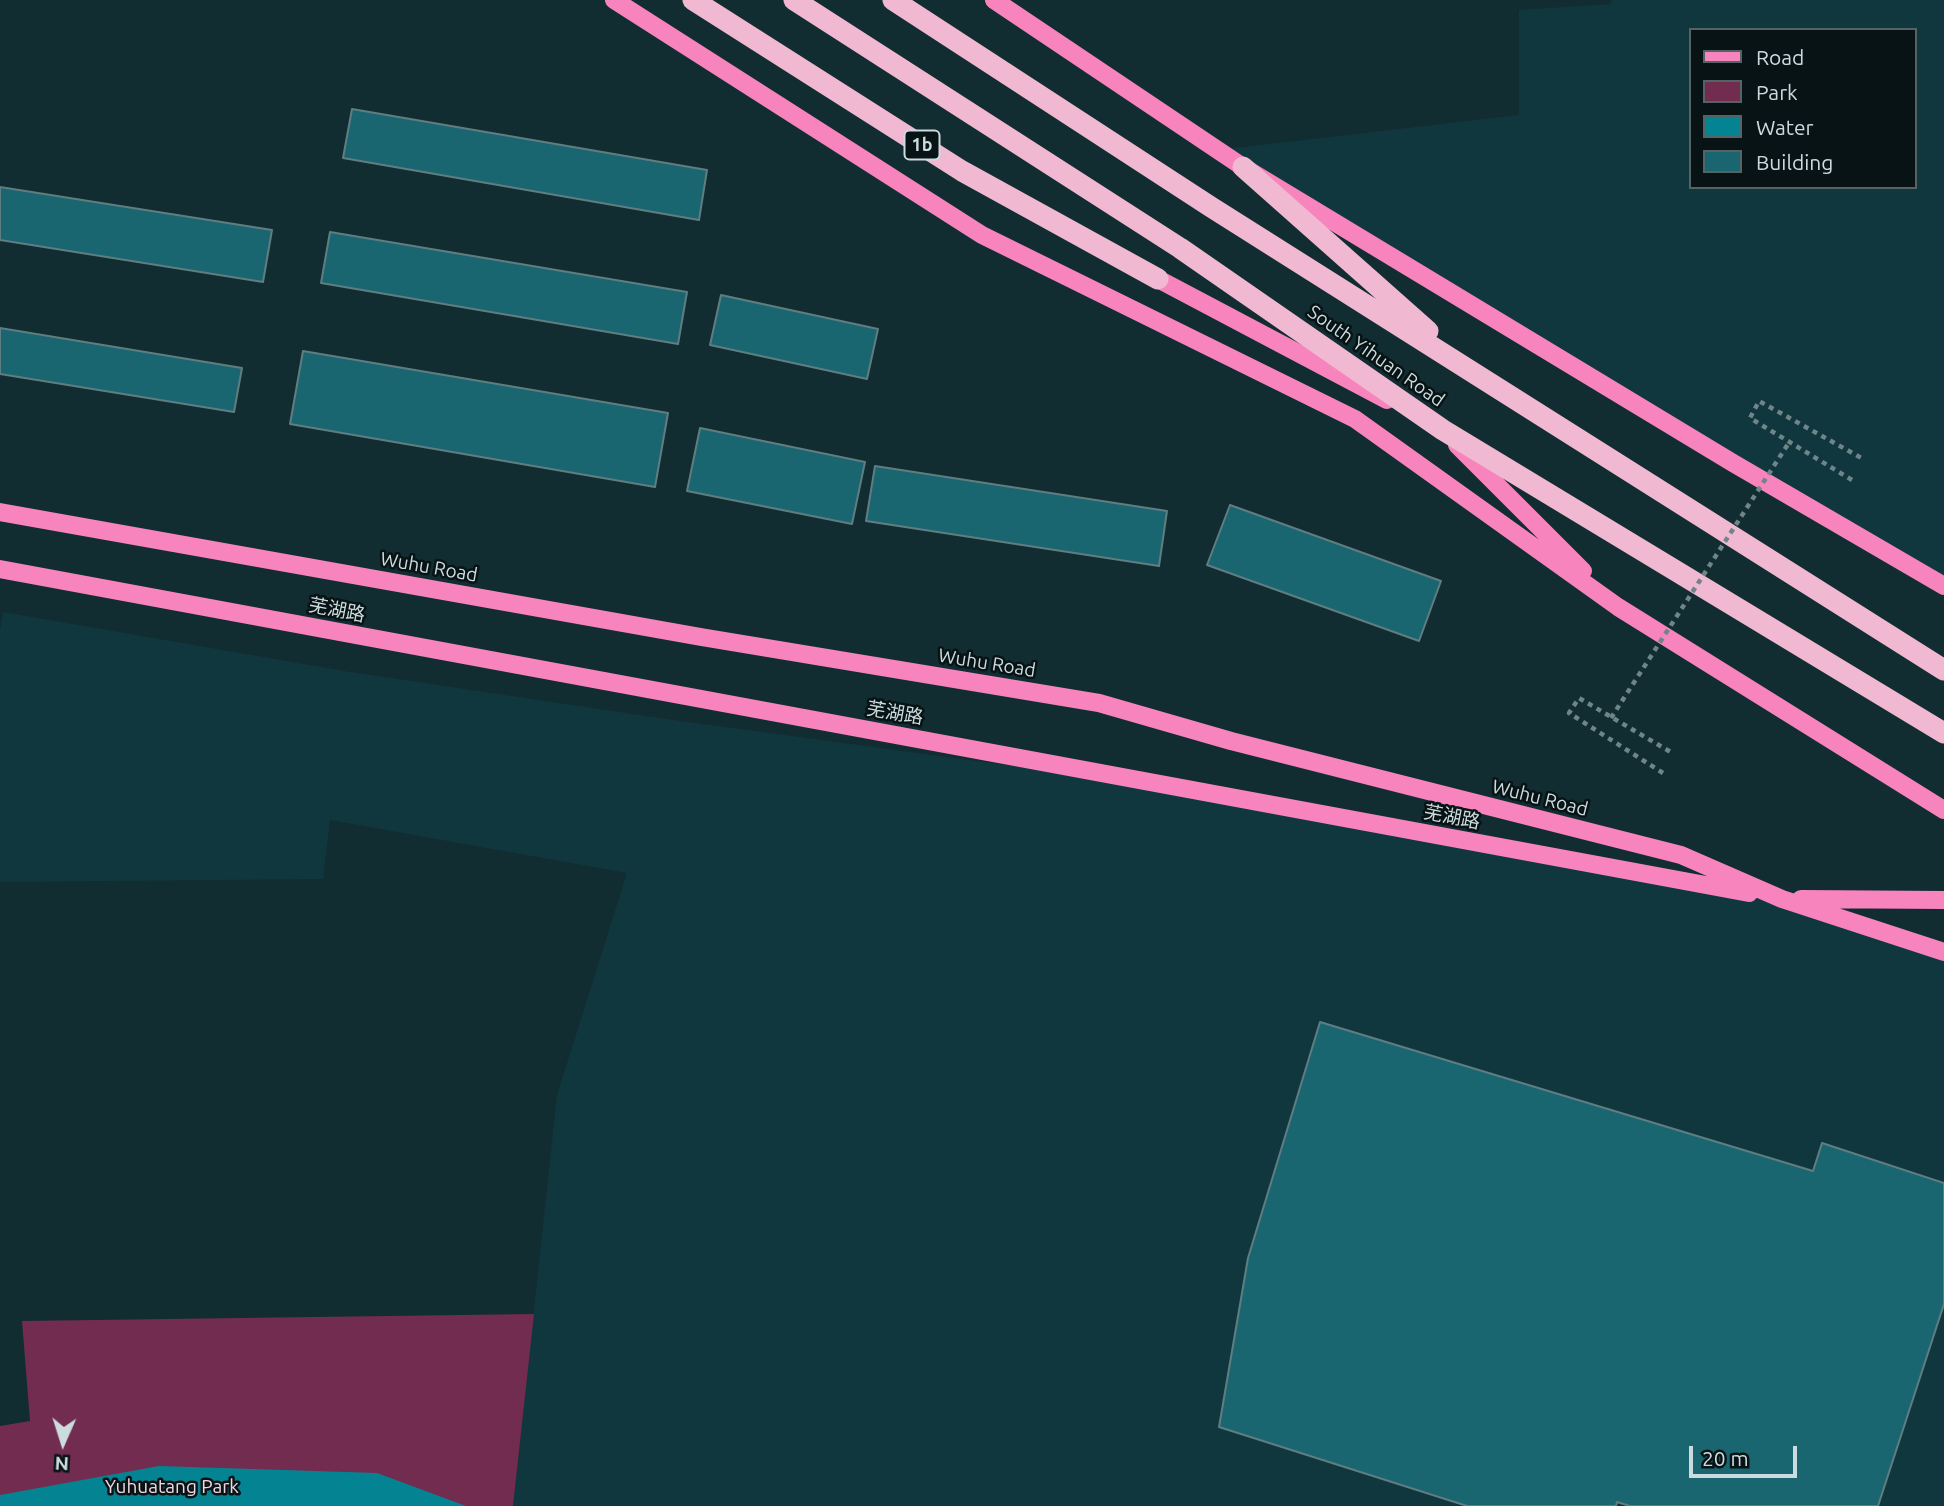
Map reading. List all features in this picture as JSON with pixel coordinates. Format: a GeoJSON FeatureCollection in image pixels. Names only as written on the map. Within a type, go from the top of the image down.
{"type":"FeatureCollection","features":[{"type":"Feature","properties":{"kind":"highway","name":"1b"},"geometry":{"type":"LineString","coordinates":[[693,0],[962,171],[1158,279]]}},
{"type":"Feature","properties":{"kind":"highway","name":"South Yihuan Road"},"geometry":{"type":"LineString","coordinates":[[794,0],[1180,248],[1443,430],[1944,733]]}},
{"type":"Feature","properties":{"kind":"highway","name":"South Yihuan Road"},"geometry":{"type":"LineString","coordinates":[[893,0],[1211,207],[1944,670]]}},
{"type":"Feature","properties":{"kind":"highway"},"geometry":{"type":"LineString","coordinates":[[1243,167],[1474,372]]}},
{"type":"Feature","properties":{"kind":"main road"},"geometry":{"type":"LineString","coordinates":[[614,0],[982,235],[1355,419],[1618,607],[1944,810]]}},
{"type":"Feature","properties":{"kind":"main road"},"geometry":{"type":"LineString","coordinates":[[994,0],[1243,167],[1732,463],[1944,586]]}},
{"type":"Feature","properties":{"kind":"main road","name":"1b"},"geometry":{"type":"LineString","coordinates":[[1158,279],[1443,430]]}},
{"type":"Feature","properties":{"kind":"main road"},"geometry":{"type":"LineString","coordinates":[[1443,430],[1618,607]]}},
{"type":"Feature","properties":{"kind":"main road","name":"Wuhu Road"},"geometry":{"type":"LineString","coordinates":[[0,512],[701,637],[1098,703],[1244,744],[1681,855],[1782,899],[1944,952]]}},
{"type":"Feature","properties":{"kind":"main road","name":"芜湖路"},"geometry":{"type":"LineString","coordinates":[[0,569],[1782,899]]}},
{"type":"Feature","properties":{"kind":"main road"},"geometry":{"type":"LineString","coordinates":[[1782,899],[1944,900]]}},
{"type":"Feature","properties":{"kind":"path"},"geometry":{"type":"LineString","coordinates":[[1852,480],[1750,418],[1759,401],[1865,460]]}},
{"type":"Feature","properties":{"kind":"path"},"geometry":{"type":"LineString","coordinates":[[1611,718],[1790,441]]}},
{"type":"Feature","properties":{"kind":"path"},"geometry":{"type":"LineString","coordinates":[[1663,773],[1569,713],[1580,698],[1674,754]]}},
{"type":"Feature","properties":{"kind":"shaded area"},"geometry":{"type":"Polygon","coordinates":[[[1612,0],[1944,0],[1944,586],[1218,150],[1519,115],[1519,10],[1611,4],[1612,0]]]}},
{"type":"Feature","properties":{"kind":"shaded area"},"geometry":{"type":"Polygon","coordinates":[[[3,612],[344,671],[673,720],[1199,791],[1782,899],[1944,952],[1944,1506],[513,1506],[557,1095],[627,873],[330,820],[323,879],[0,882],[0,630],[3,612]]]}},
{"type":"Feature","properties":{"kind":"green space"},"geometry":{"type":"Polygon","coordinates":[[[534,1314],[513,1506],[0,1506],[0,1426],[30,1421],[22,1321],[534,1314]]]}},
{"type":"Feature","properties":{"kind":"water","name":"Yuhuatang Park"},"geometry":{"type":"Polygon","coordinates":[[[159,1466],[377,1473],[466,1506],[0,1506],[0,1495],[159,1466]]]}},
{"type":"Feature","properties":{"kind":"building"},"geometry":{"type":"Polygon","coordinates":[[[352,109],[707,170],[699,220],[343,158],[352,109]]]}},
{"type":"Feature","properties":{"kind":"building"},"geometry":{"type":"Polygon","coordinates":[[[0,187],[272,230],[263,282],[0,240],[0,187]]]}},
{"type":"Feature","properties":{"kind":"building"},"geometry":{"type":"Polygon","coordinates":[[[330,232],[687,292],[678,344],[321,283],[330,232]]]}},
{"type":"Feature","properties":{"kind":"building"},"geometry":{"type":"Polygon","coordinates":[[[721,295],[878,329],[867,379],[710,345],[721,295]]]}},
{"type":"Feature","properties":{"kind":"building"},"geometry":{"type":"Polygon","coordinates":[[[0,328],[242,368],[234,412],[0,374],[0,328]]]}},
{"type":"Feature","properties":{"kind":"building"},"geometry":{"type":"Polygon","coordinates":[[[303,351],[668,413],[655,487],[290,424],[303,351]]]}},
{"type":"Feature","properties":{"kind":"building"},"geometry":{"type":"Polygon","coordinates":[[[700,428],[865,462],[852,524],[687,491],[700,428]]]}},
{"type":"Feature","properties":{"kind":"building"},"geometry":{"type":"Polygon","coordinates":[[[875,466],[1167,511],[1159,566],[866,521],[875,466]]]}},
{"type":"Feature","properties":{"kind":"building"},"geometry":{"type":"Polygon","coordinates":[[[1230,505],[1441,581],[1419,641],[1207,565],[1230,505]]]}},
{"type":"Feature","properties":{"kind":"building"},"geometry":{"type":"Polygon","coordinates":[[[1320,1022],[1813,1171],[1822,1143],[1944,1183],[1944,1304],[1878,1506],[1630,1506],[1617,1502],[1616,1506],[1467,1506],[1219,1427],[1248,1258],[1320,1022]]]}}]}
